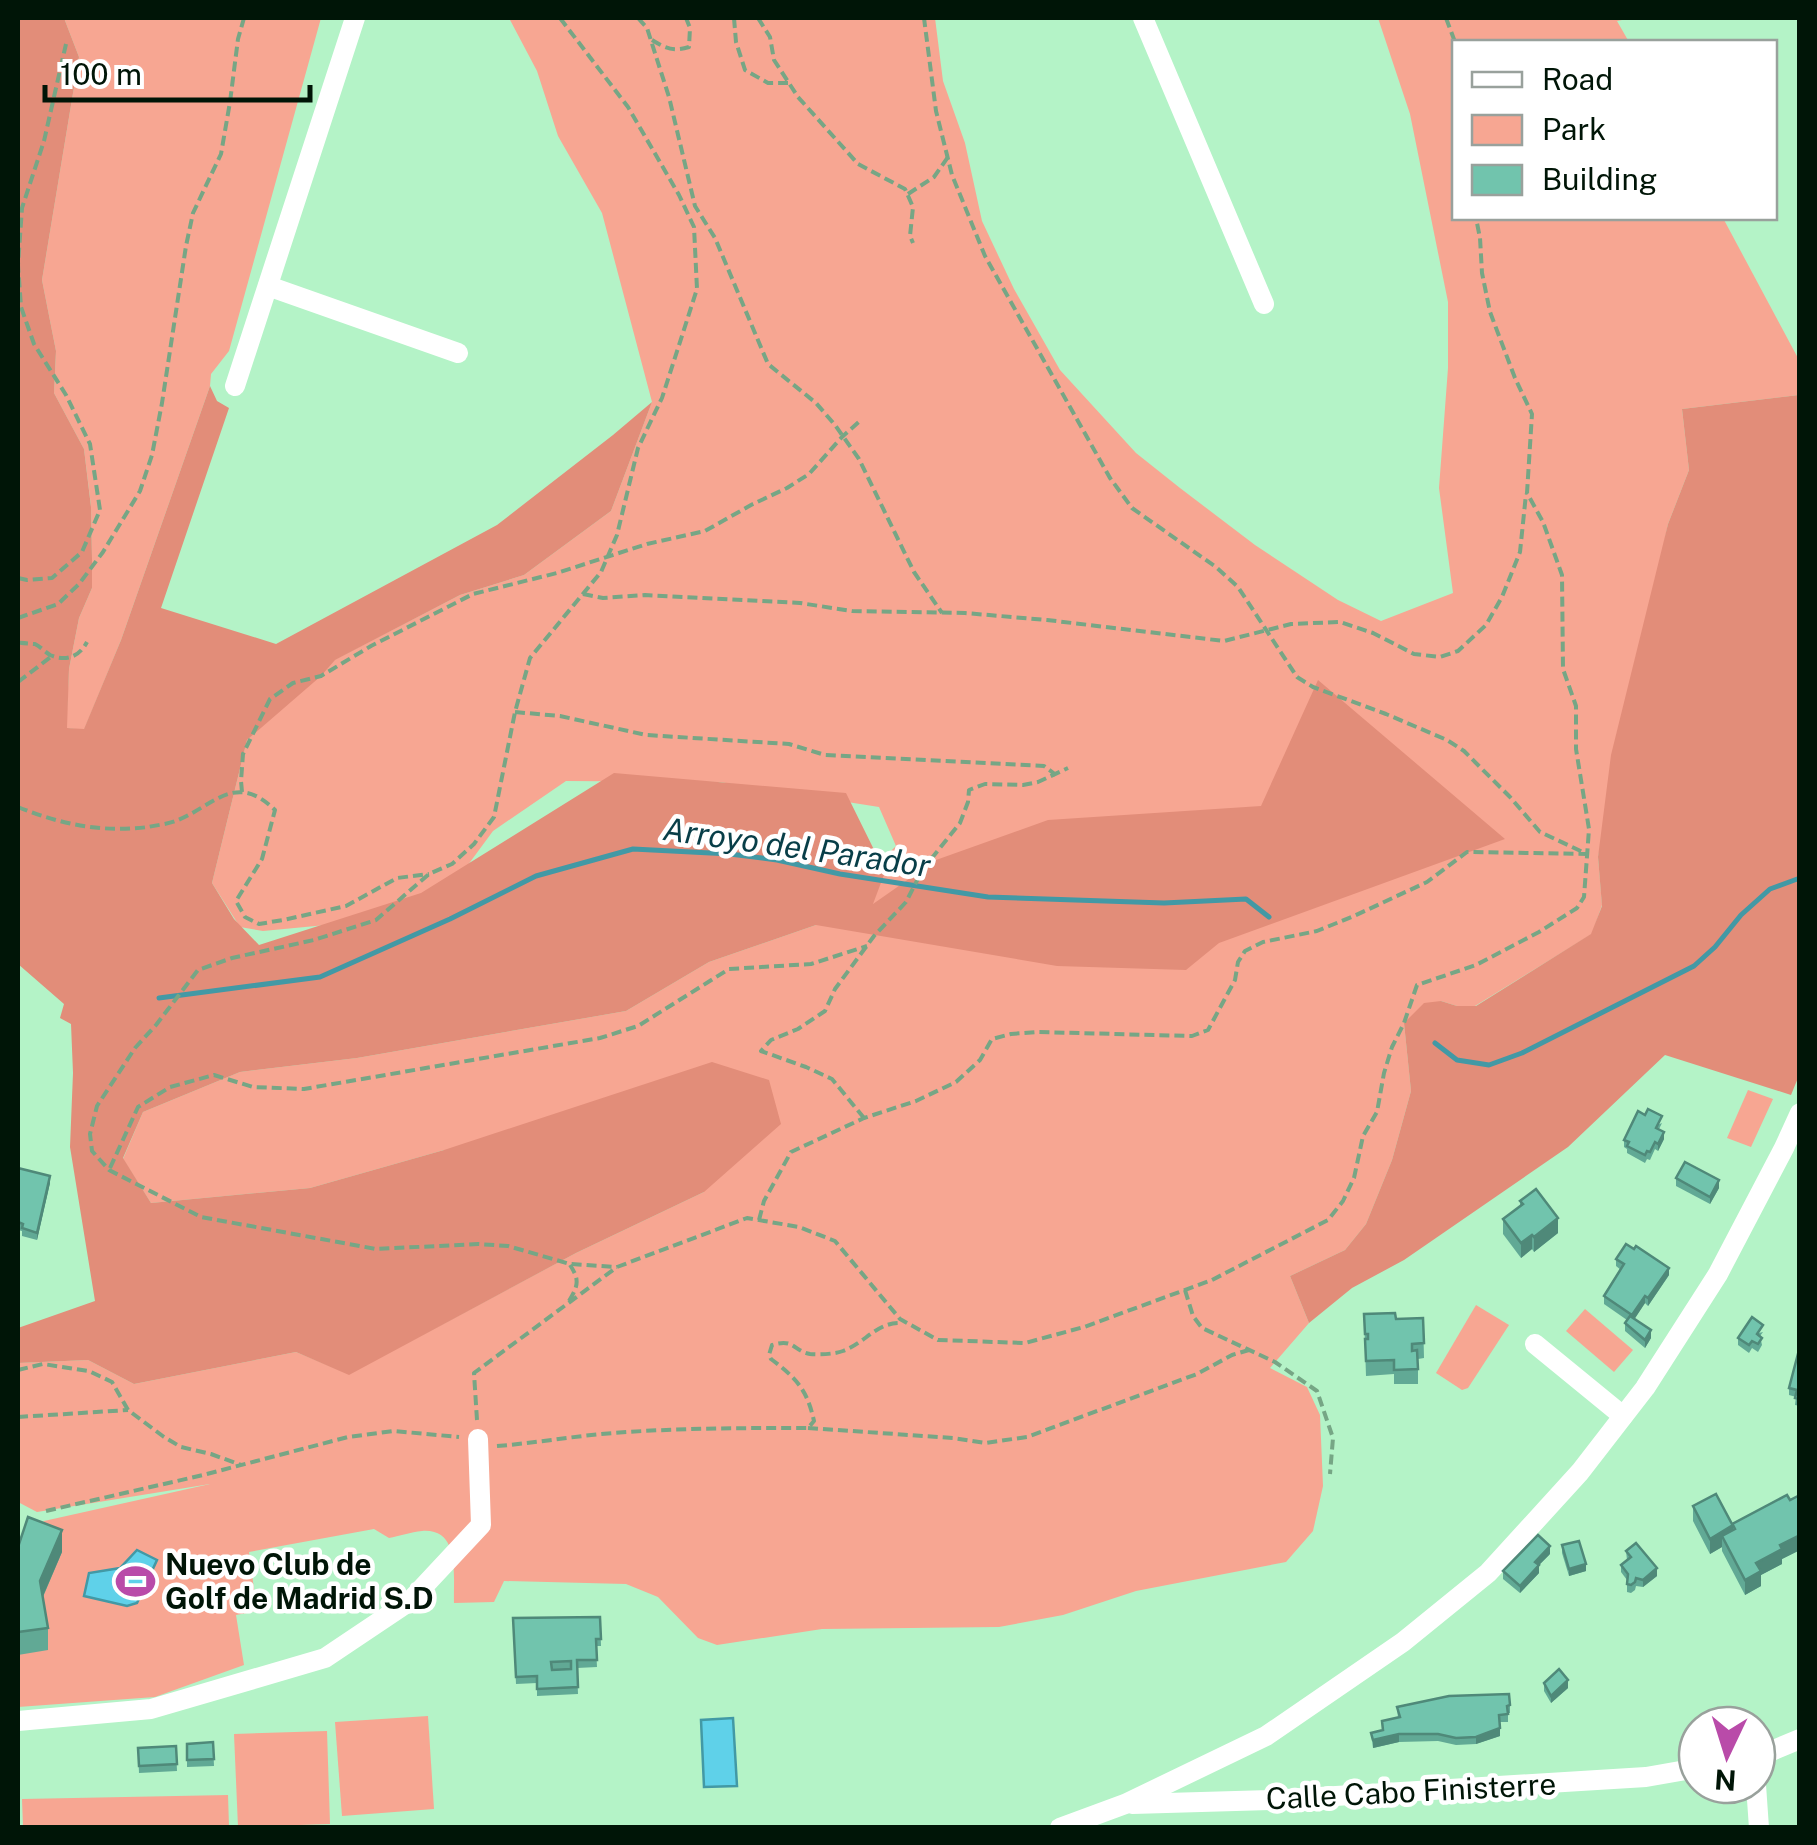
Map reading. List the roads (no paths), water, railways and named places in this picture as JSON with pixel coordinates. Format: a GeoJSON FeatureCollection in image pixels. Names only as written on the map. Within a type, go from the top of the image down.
{"type":"FeatureCollection","features":[{"type":"Feature","properties":{"kind":"street"},"geometry":{"type":"LineString","coordinates":[[235,386],[355,18]]}},
{"type":"Feature","properties":{"kind":"street"},"geometry":{"type":"LineString","coordinates":[[1143,18],[1264,304]]}},
{"type":"Feature","properties":{"kind":"street"},"geometry":{"type":"LineString","coordinates":[[268,286],[458,353]]}},
{"type":"Feature","properties":{"kind":"street"},"geometry":{"type":"LineString","coordinates":[[1060,1828],[1125,1804],[1266,1736],[1403,1642],[1488,1573],[1580,1472],[1645,1388],[1718,1274],[1800,1113]]}},
{"type":"Feature","properties":{"kind":"street"},"geometry":{"type":"LineString","coordinates":[[1535,1344],[1623,1416]]}},
{"type":"Feature","properties":{"kind":"street"},"geometry":{"type":"LineString","coordinates":[[18,1721],[151,1709],[324,1658],[410,1601],[481,1525],[478,1439]]}},
{"type":"Feature","properties":{"kind":"street","name":"Calle Cabo Finisterre"},"geometry":{"type":"LineString","coordinates":[[1125,1804],[1270,1800],[1630,1778],[1677,1771]]}},
{"type":"Feature","properties":{"kind":"water"},"geometry":{"type":"Polygon","coordinates":[[[137,1550],[157,1560],[137,1603],[127,1606],[84,1596],[89,1573],[120,1568],[137,1550]]]}},
{"type":"Feature","properties":{"kind":"water"},"geometry":{"type":"Polygon","coordinates":[[[733,1718],[737,1786],[704,1787],[701,1720],[733,1718]]]}},
{"type":"Feature","properties":{"kind":"waterway","name":"Arroyo del Parador"},"geometry":{"type":"LineString","coordinates":[[159,998],[320,977],[536,876],[633,849],[777,860],[988,897],[1164,903],[1246,899],[1269,917]]}},
{"type":"Feature","properties":{"kind":"waterway","name":"Arroyo del Parador"},"geometry":{"type":"LineString","coordinates":[[1435,1043],[1457,1060],[1489,1065],[1522,1053],[1694,966],[1770,889],[1800,878]]}},
{"type":"Feature","properties":{"kind":"place","name":"Nuevo Club de Golf de Madrid S.D"},"geometry":{"type":"Point","coordinates":[135,1581]}}]}
